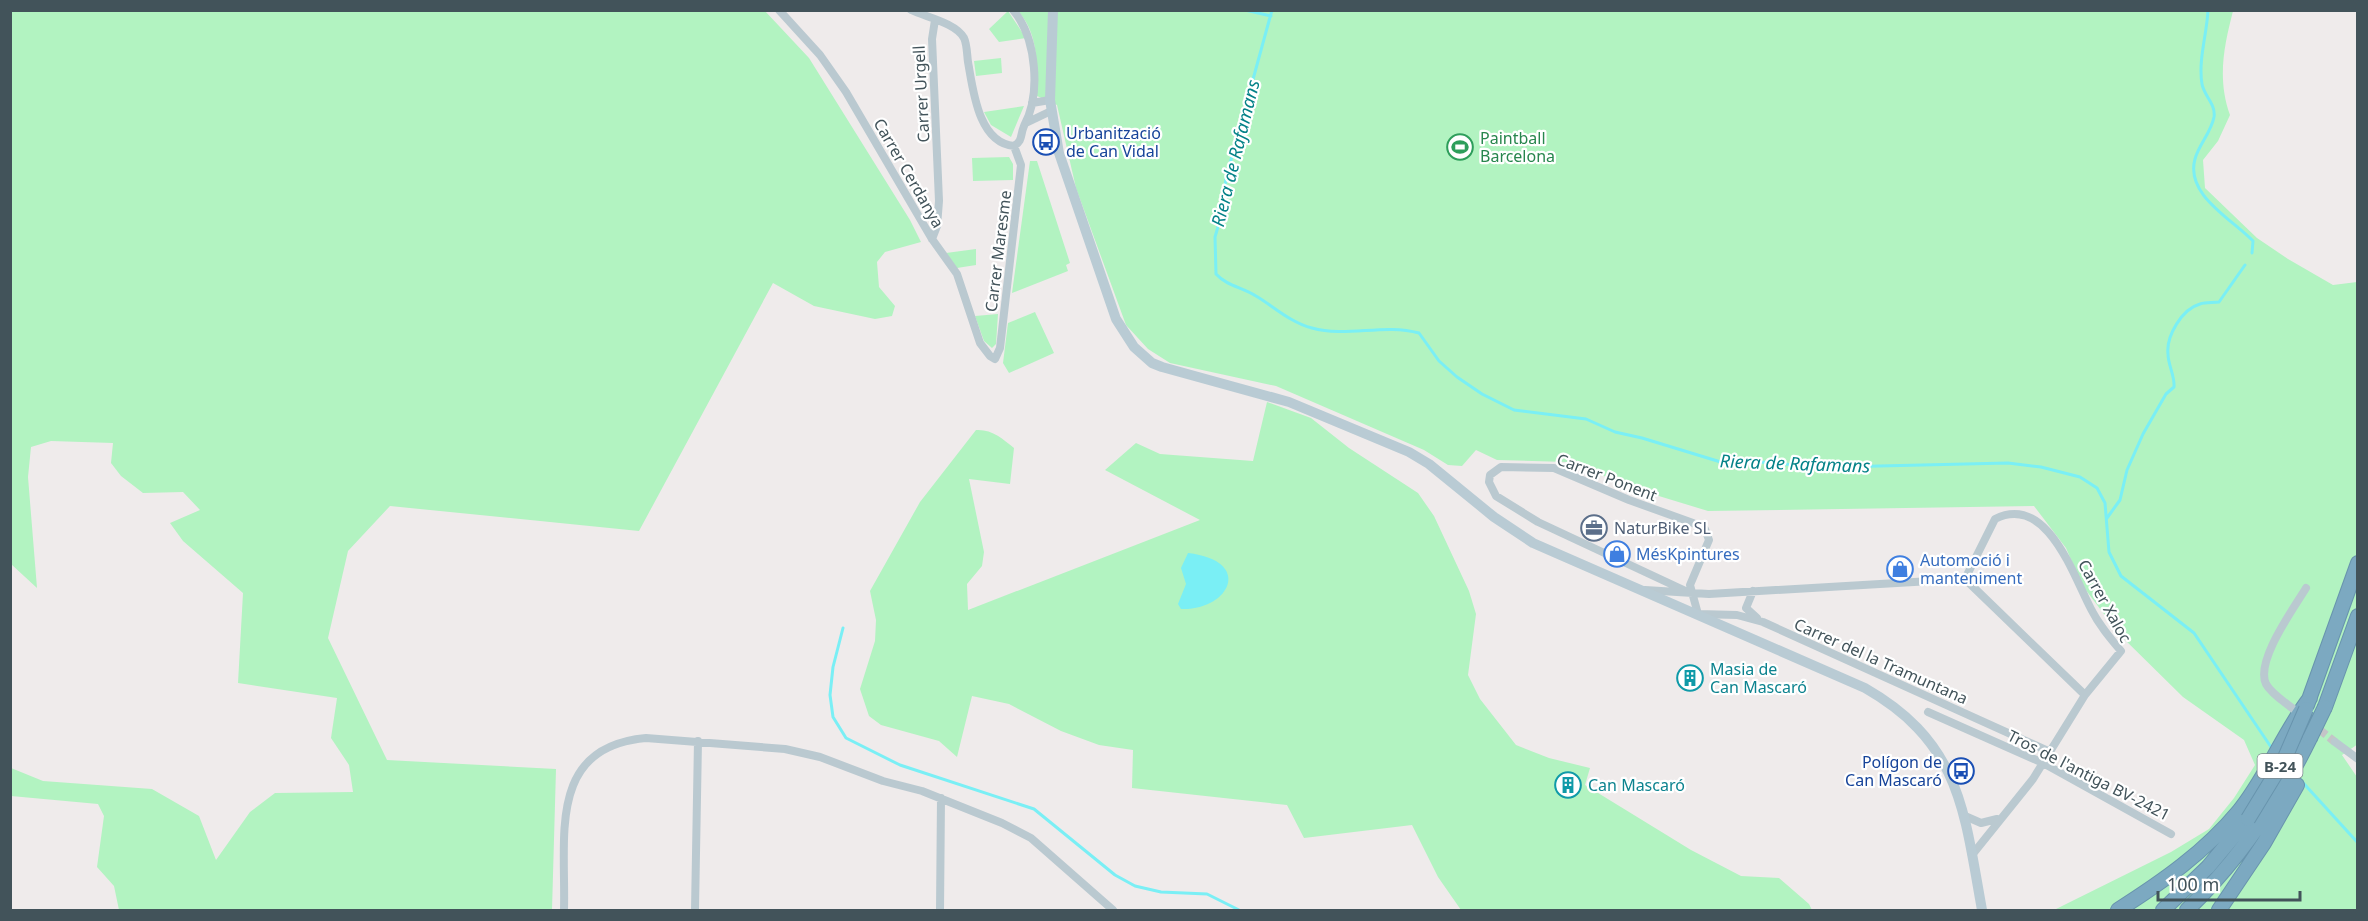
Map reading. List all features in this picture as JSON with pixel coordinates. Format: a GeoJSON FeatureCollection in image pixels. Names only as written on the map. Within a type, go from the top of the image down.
{"type":"FeatureCollection","features":[{"type":"Feature","properties":{"kind":"highway","name":"B-24"},"geometry":{"type":"LineString","coordinates":[[2163,910],[2208,867],[2284,760],[2358,563]]}},
{"type":"Feature","properties":{"kind":"highway","name":"B-24"},"geometry":{"type":"LineString","coordinates":[[2187,910],[2260,838],[2325,707],[2358,616]]}},
{"type":"Feature","properties":{"kind":"highway"},"geometry":{"type":"LineString","coordinates":[[2118,910],[2164,881],[2244,815]]}},
{"type":"Feature","properties":{"kind":"highway"},"geometry":{"type":"LineString","coordinates":[[2218,910],[2260,838]]}},
{"type":"Feature","properties":{"kind":"main road"},"geometry":{"type":"LineString","coordinates":[[1053,10],[1051,106],[1059,153],[1108,300],[1126,337],[1145,357],[1162,368],[1289,402],[1409,452],[1430,464],[1494,518],[1522,537],[1865,688],[1887,701],[1914,723],[1940,756],[1957,789],[1965,816],[1982,910]]}},
{"type":"Feature","properties":{"kind":"street","name":"Carrer Cerdanya"},"geometry":{"type":"LineString","coordinates":[[779,10],[820,55],[846,92],[932,239],[962,284],[980,343],[995,359]]}},
{"type":"Feature","properties":{"kind":"street"},"geometry":{"type":"LineString","coordinates":[[910,10],[952,27],[964,38],[973,89],[987,129],[1000,143],[1014,146],[1020,143],[1028,122],[1032,103],[1034,67],[1025,27],[1013,10]]}},
{"type":"Feature","properties":{"kind":"street","name":"Carrer Urgell"},"geometry":{"type":"LineString","coordinates":[[932,239],[937,226],[939,201],[932,39],[934,20]]}},
{"type":"Feature","properties":{"kind":"street"},"geometry":{"type":"LineString","coordinates":[[1032,103],[1051,106]]}},
{"type":"Feature","properties":{"kind":"street"},"geometry":{"type":"LineString","coordinates":[[1028,122],[1051,106]]}},
{"type":"Feature","properties":{"kind":"street","name":"Carrer Maresme"},"geometry":{"type":"LineString","coordinates":[[995,359],[1000,348],[1021,165],[1014,146]]}},
{"type":"Feature","properties":{"kind":"street","name":"Carrer Ponent"},"geometry":{"type":"LineString","coordinates":[[1501,467],[1554,468],[1629,501],[1705,529],[1709,540],[1690,585],[1690,593],[1538,522],[1496,496],[1489,482],[1490,475],[1501,467]]}},
{"type":"Feature","properties":{"kind":"street","name":"Carrer Xaloc"},"geometry":{"type":"LineString","coordinates":[[1965,579],[1995,519],[2013,512],[2024,514],[2041,524],[2064,555],[2092,612],[2121,651],[2085,695],[2048,751],[2043,763],[1972,855]]}},
{"type":"Feature","properties":{"kind":"street"},"geometry":{"type":"LineString","coordinates":[[1965,579],[2085,695]]}},
{"type":"Feature","properties":{"kind":"street","name":"Carrer Ponent"},"geometry":{"type":"LineString","coordinates":[[1640,590],[1690,593],[1753,591],[1965,579]]}},
{"type":"Feature","properties":{"kind":"street"},"geometry":{"type":"LineString","coordinates":[[2302,709],[2267,687],[2264,671],[2270,651],[2306,588]]}},
{"type":"Feature","properties":{"kind":"street"},"geometry":{"type":"LineString","coordinates":[[1753,591],[1746,608],[1749,614],[1763,622]]}},
{"type":"Feature","properties":{"kind":"street"},"geometry":{"type":"LineString","coordinates":[[1690,593],[1698,615]]}},
{"type":"Feature","properties":{"kind":"street","name":"Carrer del la Tramuntana"},"geometry":{"type":"LineString","coordinates":[[1698,615],[1737,615],[1763,622],[2048,751]]}},
{"type":"Feature","properties":{"kind":"street","name":"Tros de l'antiga BV-2421"},"geometry":{"type":"LineString","coordinates":[[1929,712],[2043,763],[2171,834]]}},
{"type":"Feature","properties":{"kind":"street"},"geometry":{"type":"LineString","coordinates":[[564,910],[568,801],[573,784],[583,765],[603,748],[627,740],[698,741],[805,753],[941,798],[1002,823],[1031,838],[1113,910]]}},
{"type":"Feature","properties":{"kind":"street"},"geometry":{"type":"LineString","coordinates":[[695,910],[698,741]]}},
{"type":"Feature","properties":{"kind":"street"},"geometry":{"type":"LineString","coordinates":[[2335,742],[2358,759]]}},
{"type":"Feature","properties":{"kind":"street"},"geometry":{"type":"LineString","coordinates":[[940,910],[941,798]]}},
{"type":"Feature","properties":{"kind":"street"},"geometry":{"type":"LineString","coordinates":[[1965,816],[1981,823],[1990,822],[2003,815]]}},
{"type":"Feature","properties":{"kind":"green space"},"geometry":{"type":"Polygon","coordinates":[[[11,10],[765,11],[809,58],[910,220],[921,242],[885,252],[877,262],[879,287],[895,306],[892,316],[875,319],[814,306],[773,283],[639,531],[390,506],[348,551],[328,638],[387,760],[556,769],[552,910],[119,910],[114,886],[97,867],[104,816],[98,804],[11,796],[11,768],[43,781],[152,789],[199,816],[216,860],[250,812],[275,793],[353,792],[349,765],[331,738],[337,698],[238,683],[243,593],[183,541],[170,523],[200,510],[183,492],[143,493],[121,476],[111,463],[113,443],[51,441],[31,447],[28,477],[37,588],[11,564],[11,10]]]}},
{"type":"Feature","properties":{"kind":"green space"},"geometry":{"type":"Polygon","coordinates":[[[1008,11],[1026,38],[999,42],[989,29],[1008,11]]]}},
{"type":"Feature","properties":{"kind":"green space"},"geometry":{"type":"Polygon","coordinates":[[[1018,11],[2233,11],[2223,63],[2224,88],[2230,115],[2218,141],[2203,160],[2205,188],[2257,238],[2288,259],[2333,285],[2357,282],[2358,744],[2342,755],[2357,777],[2357,910],[2054,910],[2171,852],[2209,829],[2234,798],[2255,765],[2244,740],[2183,697],[2119,634],[2082,585],[2066,548],[2034,506],[1708,511],[1649,493],[1567,462],[1497,460],[1476,450],[1462,466],[1448,465],[1424,450],[1276,386],[1170,363],[1148,349],[1126,325],[1076,188],[1057,105],[1037,96],[1037,62],[1033,40],[1025,20],[1018,11]]]}},
{"type":"Feature","properties":{"kind":"green space"},"geometry":{"type":"Polygon","coordinates":[[[1001,58],[1002,73],[976,76],[974,61],[1001,58]]]}},
{"type":"Feature","properties":{"kind":"green space"},"geometry":{"type":"Polygon","coordinates":[[[1024,106],[1011,137],[991,125],[984,112],[1024,106]]]}},
{"type":"Feature","properties":{"kind":"green space"},"geometry":{"type":"Polygon","coordinates":[[[1009,157],[1013,164],[1013,180],[973,181],[972,158],[1009,157]]]}},
{"type":"Feature","properties":{"kind":"green space"},"geometry":{"type":"Polygon","coordinates":[[[1030,161],[1037,161],[1070,263],[1066,265],[1068,271],[1012,293],[1030,161]]]}},
{"type":"Feature","properties":{"kind":"green space"},"geometry":{"type":"Polygon","coordinates":[[[976,249],[976,265],[957,268],[946,253],[976,249]]]}},
{"type":"Feature","properties":{"kind":"green space"},"geometry":{"type":"Polygon","coordinates":[[[1035,312],[1054,353],[1009,373],[1003,363],[1008,323],[1035,312]]]}},
{"type":"Feature","properties":{"kind":"green space"},"geometry":{"type":"Polygon","coordinates":[[[998,314],[996,344],[992,348],[984,341],[975,316],[998,314]]]}},
{"type":"Feature","properties":{"kind":"green space"},"geometry":{"type":"Polygon","coordinates":[[[1267,402],[1311,418],[1349,448],[1418,493],[1434,516],[1469,591],[1476,614],[1468,675],[1480,699],[1516,745],[1549,758],[1590,768],[1585,785],[1691,850],[1741,876],[1779,878],[1809,904],[1812,910],[1461,910],[1438,877],[1412,825],[1304,838],[1287,805],[1132,788],[1133,750],[1099,745],[1061,731],[1009,704],[972,696],[957,757],[939,741],[881,725],[869,716],[860,689],[875,641],[876,620],[870,591],[920,502],[976,430],[992,433],[1014,448],[1010,484],[969,479],[984,552],[982,566],[967,584],[968,610],[1200,520],[1105,470],[1136,443],[1160,454],[1253,461],[1267,402]]]}},
{"type":"Feature","properties":{"kind":"water"},"geometry":{"type":"Polygon","coordinates":[[[1188,553],[1209,558],[1222,565],[1228,575],[1228,585],[1212,602],[1181,609],[1178,604],[1186,584],[1181,568],[1188,553]]]}},
{"type":"Feature","properties":{"kind":"waterway"},"geometry":{"type":"LineString","coordinates":[[1245,10],[1271,16]]}},
{"type":"Feature","properties":{"kind":"waterway","name":"Riera de Rafamans"},"geometry":{"type":"LineString","coordinates":[[1272,10],[1226,178],[1222,213],[1215,237],[1216,274],[1220,278],[1256,296],[1304,326],[1338,332],[1392,329],[1419,333],[1439,361],[1457,377],[1482,394],[1514,410],[1586,419],[1615,432],[1724,463],[1774,462],[1803,467],[2008,463],[2041,467],[2080,477],[2097,488],[2105,503],[2109,552],[2121,576],[2194,633],[2273,750]]}},
{"type":"Feature","properties":{"kind":"waterway"},"geometry":{"type":"LineString","coordinates":[[2208,10],[2201,75],[2203,88],[2213,108],[2214,117],[2195,159],[2194,172],[2203,195],[2253,241],[2252,253]]}},
{"type":"Feature","properties":{"kind":"waterway"},"geometry":{"type":"LineString","coordinates":[[2107,518],[2120,500],[2127,470],[2143,434],[2166,394],[2174,387],[2168,347],[2176,324],[2193,307],[2202,303],[2219,302],[2245,265]]}},
{"type":"Feature","properties":{"kind":"waterway"},"geometry":{"type":"LineString","coordinates":[[843,628],[833,667],[830,695],[833,717],[846,738],[900,765],[1034,809],[1115,875],[1135,886],[1161,892],[1207,894],[1239,910]]}},
{"type":"Feature","properties":{"kind":"waterway","name":"Riera de Rafamans"},"geometry":{"type":"LineString","coordinates":[[2296,775],[2358,843]]}},
{"type":"Feature","properties":{"kind":"tunnel"},"geometry":{"type":"LineString","coordinates":[[2301,715],[2335,742]]}},
{"type":"Feature","properties":{"kind":"place","name":"Urbanització de Can Vidal"},"geometry":{"type":"Point","coordinates":[1046,142]}},
{"type":"Feature","properties":{"kind":"place","name":"Paintball Barcelona"},"geometry":{"type":"Point","coordinates":[1460,147]}},
{"type":"Feature","properties":{"kind":"place","name":"NaturBike SL"},"geometry":{"type":"Point","coordinates":[1594,528]}},
{"type":"Feature","properties":{"kind":"place","name":"MésKpintures"},"geometry":{"type":"Point","coordinates":[1617,554]}},
{"type":"Feature","properties":{"kind":"place","name":"Automoció i manteniment"},"geometry":{"type":"Point","coordinates":[1900,569]}},
{"type":"Feature","properties":{"kind":"place","name":"Masia de Can Mascaró"},"geometry":{"type":"Point","coordinates":[1690,678]}},
{"type":"Feature","properties":{"kind":"place","name":"Polígon de Can Mascaró"},"geometry":{"type":"Point","coordinates":[1961,771]}},
{"type":"Feature","properties":{"kind":"place","name":"Can Mascaró"},"geometry":{"type":"Point","coordinates":[1568,785]}}]}
